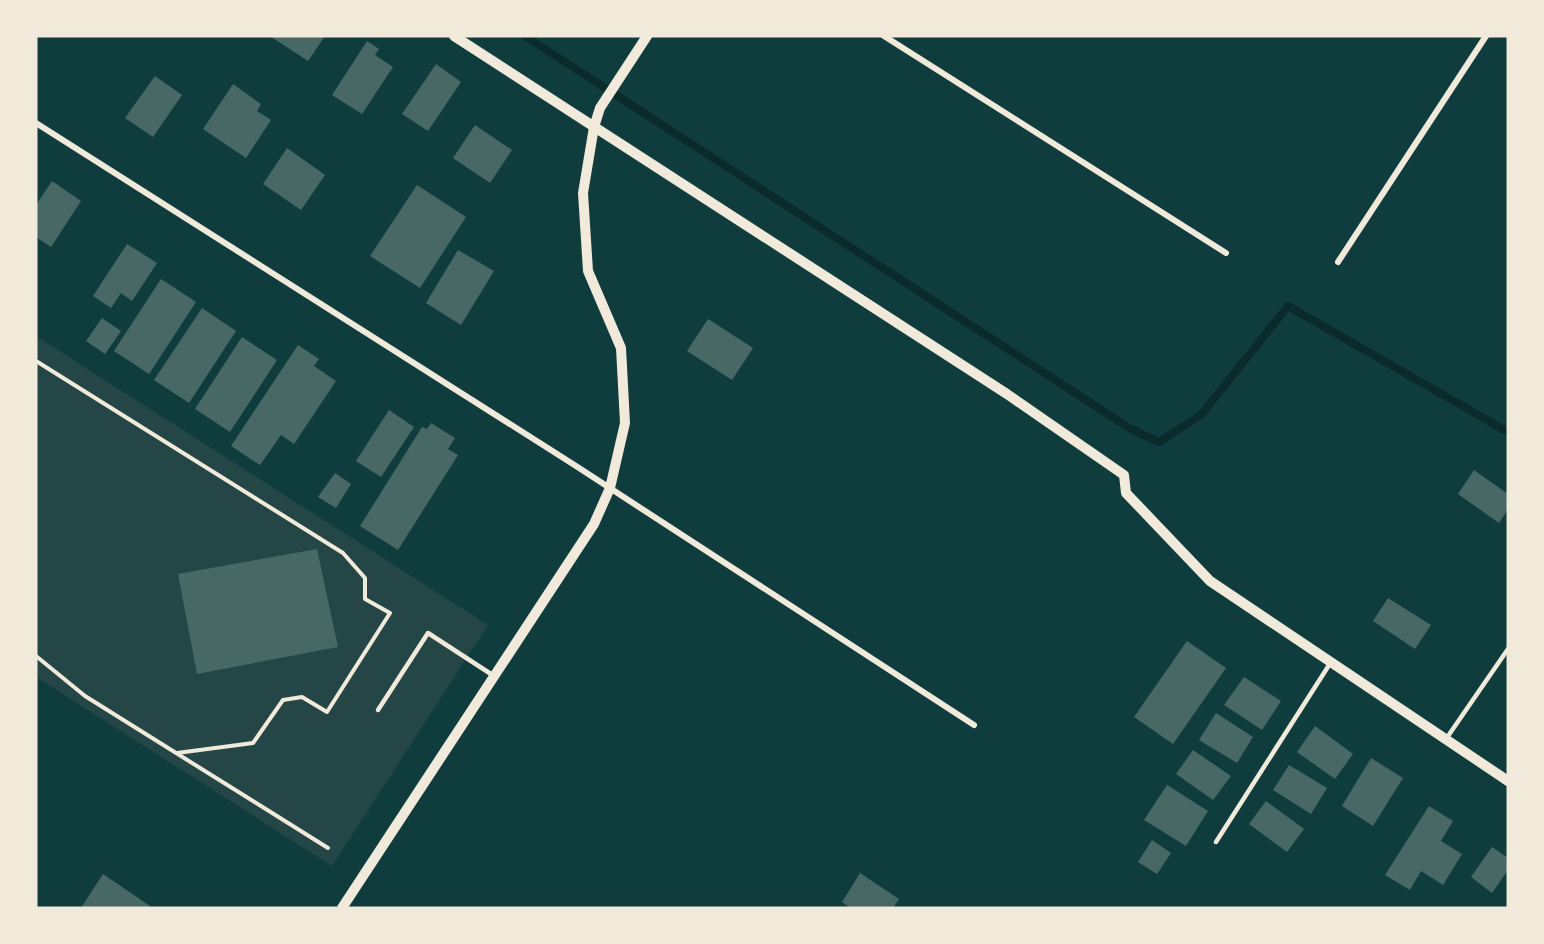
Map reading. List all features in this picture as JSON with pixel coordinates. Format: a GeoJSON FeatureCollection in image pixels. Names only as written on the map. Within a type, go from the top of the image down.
{"type":"FeatureCollection","features":[{"type":"Feature","properties":{"kind":"street"},"geometry":{"type":"LineString","coordinates":[[454,36],[1007,394],[1124,475],[1126,493],[1210,581],[1508,780]]}},
{"type":"Feature","properties":{"kind":"street"},"geometry":{"type":"LineString","coordinates":[[342,908],[594,524],[610,488],[625,423],[621,348],[588,271],[583,193],[594,127],[600,108],[647,36]]}},
{"type":"Feature","properties":{"kind":"street"},"geometry":{"type":"LineString","coordinates":[[884,36],[1226,253]]}},
{"type":"Feature","properties":{"kind":"street"},"geometry":{"type":"LineString","coordinates":[[1338,262],[1486,36]]}},
{"type":"Feature","properties":{"kind":"street"},"geometry":{"type":"LineString","coordinates":[[36,123],[610,488],[974,725]]}},
{"type":"Feature","properties":{"kind":"lane"},"geometry":{"type":"LineString","coordinates":[[378,710],[428,633],[494,676]]}},
{"type":"Feature","properties":{"kind":"lane"},"geometry":{"type":"LineString","coordinates":[[1446,739],[1508,649]]}},
{"type":"Feature","properties":{"kind":"lane"},"geometry":{"type":"LineString","coordinates":[[1216,842],[1331,662]]}},
{"type":"Feature","properties":{"kind":"path"},"geometry":{"type":"LineString","coordinates":[[36,361],[343,553],[365,578],[365,599],[390,613],[327,712],[302,697],[283,700],[253,743],[177,753]]}},
{"type":"Feature","properties":{"kind":"path"},"geometry":{"type":"LineString","coordinates":[[36,657],[85,696],[328,848]]}},
{"type":"Feature","properties":{"kind":"shaded area"},"geometry":{"type":"Polygon","coordinates":[[[36,336],[488,625],[332,866],[36,677],[36,336]]]}},
{"type":"Feature","properties":{"kind":"building"},"geometry":{"type":"Polygon","coordinates":[[[270,36],[325,36],[308,61],[270,36]]]}},
{"type":"Feature","properties":{"kind":"building"},"geometry":{"type":"Polygon","coordinates":[[[367,41],[379,49],[375,55],[393,67],[362,114],[332,95],[367,41]]]}},
{"type":"Feature","properties":{"kind":"building"},"geometry":{"type":"Polygon","coordinates":[[[436,64],[461,82],[428,131],[402,114],[436,64]]]}},
{"type":"Feature","properties":{"kind":"building"},"geometry":{"type":"Polygon","coordinates":[[[155,76],[182,95],[153,137],[125,118],[155,76]]]}},
{"type":"Feature","properties":{"kind":"building"},"geometry":{"type":"Polygon","coordinates":[[[233,84],[261,104],[257,111],[271,120],[246,158],[203,129],[233,84]]]}},
{"type":"Feature","properties":{"kind":"building"},"geometry":{"type":"Polygon","coordinates":[[[475,125],[512,150],[490,183],[453,158],[475,125]]]}},
{"type":"Feature","properties":{"kind":"building"},"geometry":{"type":"Polygon","coordinates":[[[287,148],[325,175],[301,210],[263,184],[287,148]]]}},
{"type":"Feature","properties":{"kind":"building"},"geometry":{"type":"Polygon","coordinates":[[[52,181],[81,201],[51,247],[36,237],[36,205],[52,181]]]}},
{"type":"Feature","properties":{"kind":"building"},"geometry":{"type":"Polygon","coordinates":[[[417,185],[466,217],[420,288],[370,256],[417,185]]]}},
{"type":"Feature","properties":{"kind":"building"},"geometry":{"type":"Polygon","coordinates":[[[127,244],[157,263],[132,301],[121,293],[111,308],[93,296],[127,244]]]}},
{"type":"Feature","properties":{"kind":"building"},"geometry":{"type":"Polygon","coordinates":[[[458,250],[494,271],[461,325],[426,303],[458,250]]]}},
{"type":"Feature","properties":{"kind":"building"},"geometry":{"type":"Polygon","coordinates":[[[161,279],[196,302],[149,374],[114,351],[161,279]]]}},
{"type":"Feature","properties":{"kind":"building"},"geometry":{"type":"Polygon","coordinates":[[[202,308],[236,331],[189,403],[154,380],[202,308]]]}},
{"type":"Feature","properties":{"kind":"building"},"geometry":{"type":"Polygon","coordinates":[[[102,318],[121,331],[105,354],[86,341],[102,318]]]}},
{"type":"Feature","properties":{"kind":"building"},"geometry":{"type":"Polygon","coordinates":[[[708,319],[753,348],[732,380],[687,351],[708,319]]]}},
{"type":"Feature","properties":{"kind":"building"},"geometry":{"type":"Polygon","coordinates":[[[242,337],[277,360],[230,432],[195,409],[242,337]]]}},
{"type":"Feature","properties":{"kind":"building"},"geometry":{"type":"Polygon","coordinates":[[[298,345],[319,359],[314,366],[336,381],[294,444],[281,435],[260,465],[231,446],[298,345]]]}},
{"type":"Feature","properties":{"kind":"building"},"geometry":{"type":"Polygon","coordinates":[[[389,410],[414,427],[381,477],[356,461],[389,410]]]}},
{"type":"Feature","properties":{"kind":"building"},"geometry":{"type":"Polygon","coordinates":[[[431,423],[455,438],[448,449],[458,455],[398,550],[360,526],[422,427],[427,429],[431,423]]]}},
{"type":"Feature","properties":{"kind":"building"},"geometry":{"type":"Polygon","coordinates":[[[1474,470],[1508,494],[1508,509],[1499,523],[1458,494],[1474,470]]]}},
{"type":"Feature","properties":{"kind":"building"},"geometry":{"type":"Polygon","coordinates":[[[335,473],[351,484],[336,508],[318,497],[335,473]]]}},
{"type":"Feature","properties":{"kind":"building"},"geometry":{"type":"Polygon","coordinates":[[[317,549],[338,647],[197,674],[178,574],[317,549]]]}},
{"type":"Feature","properties":{"kind":"building"},"geometry":{"type":"Polygon","coordinates":[[[1388,598],[1431,625],[1415,649],[1373,621],[1388,598]]]}},
{"type":"Feature","properties":{"kind":"building"},"geometry":{"type":"Polygon","coordinates":[[[1187,641],[1226,668],[1173,744],[1134,717],[1187,641]]]}},
{"type":"Feature","properties":{"kind":"building"},"geometry":{"type":"Polygon","coordinates":[[[1244,677],[1281,701],[1262,730],[1224,705],[1244,677]]]}},
{"type":"Feature","properties":{"kind":"building"},"geometry":{"type":"Polygon","coordinates":[[[1216,713],[1253,737],[1237,763],[1199,740],[1216,713]]]}},
{"type":"Feature","properties":{"kind":"building"},"geometry":{"type":"Polygon","coordinates":[[[1315,726],[1353,754],[1335,779],[1297,752],[1315,726]]]}},
{"type":"Feature","properties":{"kind":"building"},"geometry":{"type":"Polygon","coordinates":[[[1193,750],[1231,776],[1213,800],[1176,774],[1193,750]]]}},
{"type":"Feature","properties":{"kind":"building"},"geometry":{"type":"Polygon","coordinates":[[[1371,758],[1403,778],[1373,826],[1342,806],[1371,758]]]}},
{"type":"Feature","properties":{"kind":"building"},"geometry":{"type":"Polygon","coordinates":[[[1289,765],[1327,788],[1311,814],[1273,790],[1289,765]]]}},
{"type":"Feature","properties":{"kind":"building"},"geometry":{"type":"Polygon","coordinates":[[[1167,785],[1208,811],[1186,846],[1144,820],[1167,785]]]}},
{"type":"Feature","properties":{"kind":"building"},"geometry":{"type":"Polygon","coordinates":[[[1266,801],[1304,829],[1287,852],[1249,824],[1266,801]]]}},
{"type":"Feature","properties":{"kind":"building"},"geometry":{"type":"Polygon","coordinates":[[[1429,806],[1453,821],[1441,841],[1462,854],[1443,885],[1421,871],[1410,890],[1385,875],[1429,806]]]}},
{"type":"Feature","properties":{"kind":"building"},"geometry":{"type":"Polygon","coordinates":[[[1152,840],[1171,853],[1157,874],[1138,862],[1152,840]]]}},
{"type":"Feature","properties":{"kind":"building"},"geometry":{"type":"Polygon","coordinates":[[[1492,847],[1508,858],[1508,870],[1492,893],[1471,877],[1492,847]]]}},
{"type":"Feature","properties":{"kind":"building"},"geometry":{"type":"Polygon","coordinates":[[[860,873],[899,899],[893,908],[851,908],[842,902],[860,873]]]}},
{"type":"Feature","properties":{"kind":"building"},"geometry":{"type":"Polygon","coordinates":[[[103,874],[150,906],[148,908],[81,908],[103,874]]]}},
{"type":"Feature","properties":{"kind":"waterway"},"geometry":{"type":"LineString","coordinates":[[525,36],[1131,429],[1159,442],[1201,415],[1288,306],[1508,432]]}}]}
